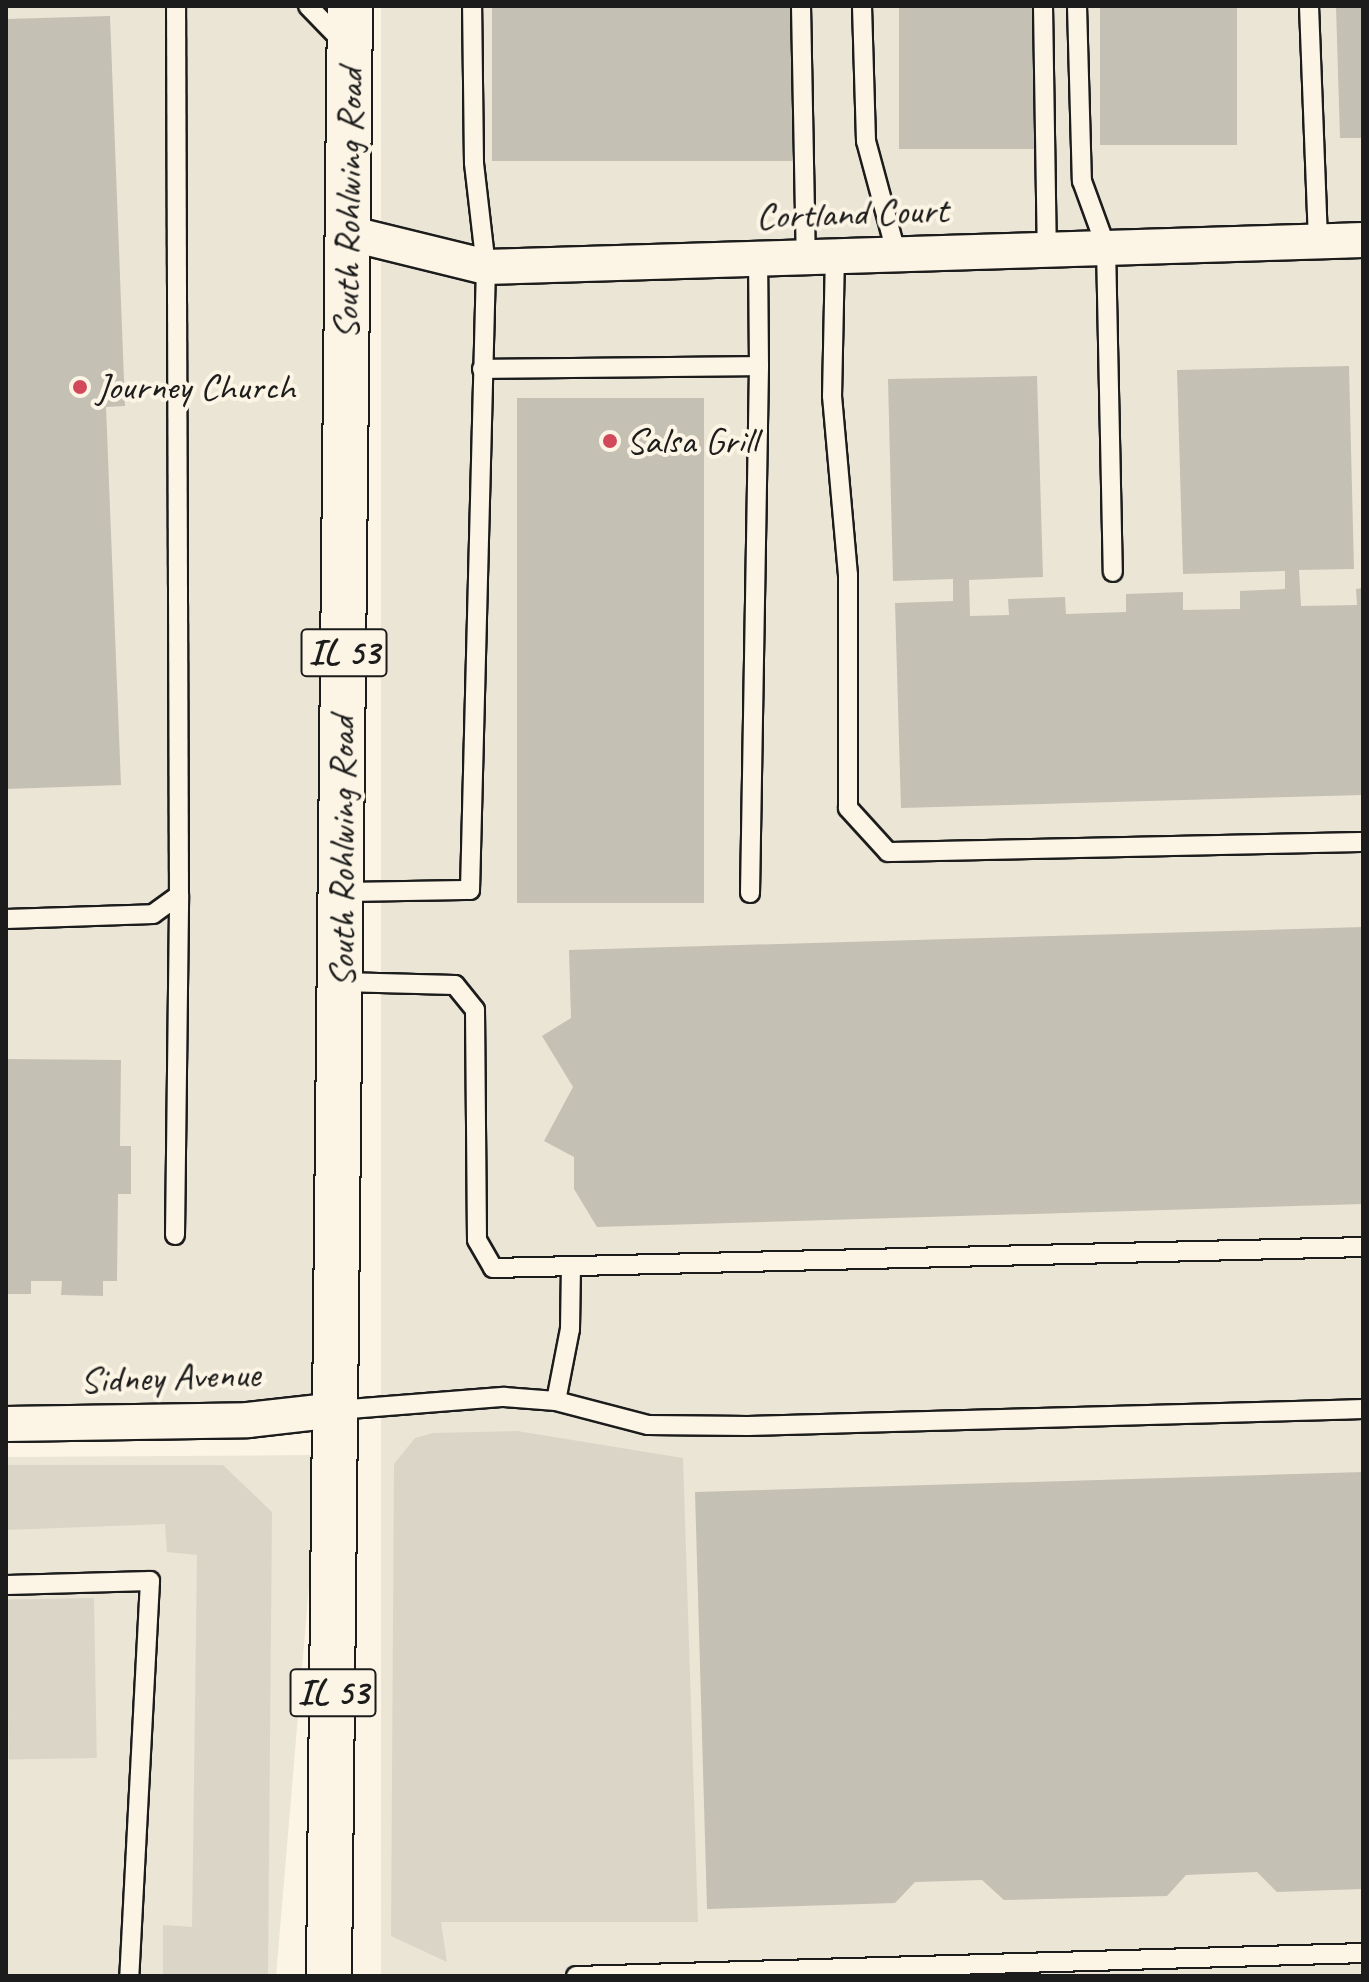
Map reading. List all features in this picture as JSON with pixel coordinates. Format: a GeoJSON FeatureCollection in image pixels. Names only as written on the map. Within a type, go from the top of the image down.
{"type":"FeatureCollection","features":[{"type":"Feature","properties":{"kind":"main road","name":"South Rohlwing Road"},"geometry":{"type":"LineString","coordinates":[[337,1410],[350,6]]}},
{"type":"Feature","properties":{"kind":"main road","name":"IL 53"},"geometry":{"type":"LineString","coordinates":[[329,1976],[337,1410]]}},
{"type":"Feature","properties":{"kind":"street","name":"Cortland Court"},"geometry":{"type":"LineString","coordinates":[[348,233],[486,267],[1363,240]]}},
{"type":"Feature","properties":{"kind":"street","name":"Sidney Avenue"},"geometry":{"type":"LineString","coordinates":[[6,1424],[248,1420],[337,1410]]}},
{"type":"Feature","properties":{"kind":"lane"},"geometry":{"type":"LineString","coordinates":[[175,1235],[179,895],[176,6]]}},
{"type":"Feature","properties":{"kind":"lane"},"geometry":{"type":"LineString","coordinates":[[308,6],[350,49]]}},
{"type":"Feature","properties":{"kind":"lane"},"geometry":{"type":"LineString","coordinates":[[341,892],[470,890],[486,267],[474,163],[472,6]]}},
{"type":"Feature","properties":{"kind":"lane"},"geometry":{"type":"LineString","coordinates":[[801,6],[848,575],[848,808],[888,852],[1363,842]]}},
{"type":"Feature","properties":{"kind":"lane"},"geometry":{"type":"LineString","coordinates":[[862,6],[866,141],[896,252]]}},
{"type":"Feature","properties":{"kind":"lane"},"geometry":{"type":"LineString","coordinates":[[1043,6],[1047,248]]}},
{"type":"Feature","properties":{"kind":"lane"},"geometry":{"type":"LineString","coordinates":[[1077,6],[1082,181],[1106,247],[1113,572]]}},
{"type":"Feature","properties":{"kind":"lane"},"geometry":{"type":"LineString","coordinates":[[1309,6],[1318,242]]}},
{"type":"Feature","properties":{"kind":"lane"},"geometry":{"type":"LineString","coordinates":[[750,893],[758,259]]}},
{"type":"Feature","properties":{"kind":"lane"},"geometry":{"type":"LineString","coordinates":[[482,369],[759,366]]}},
{"type":"Feature","properties":{"kind":"lane"},"geometry":{"type":"LineString","coordinates":[[6,919],[153,914],[179,895]]}},
{"type":"Feature","properties":{"kind":"lane"},"geometry":{"type":"LineString","coordinates":[[341,982],[455,985],[475,1010],[477,1240],[493,1268],[1363,1247]]}},
{"type":"Feature","properties":{"kind":"lane"},"geometry":{"type":"LineString","coordinates":[[556,1401],[570,1329],[571,1266]]}},
{"type":"Feature","properties":{"kind":"lane"},"geometry":{"type":"LineString","coordinates":[[337,1410],[419,1398],[556,1401],[648,1425],[705,1425],[1363,1409]]}},
{"type":"Feature","properties":{"kind":"lane"},"geometry":{"type":"LineString","coordinates":[[6,1585],[150,1581],[129,1976]]}},
{"type":"Feature","properties":{"kind":"lane"},"geometry":{"type":"LineString","coordinates":[[576,1976],[1363,1953]]}},
{"type":"Feature","properties":{"kind":"shaded area"},"geometry":{"type":"Polygon","coordinates":[[[6,6],[329,6],[329,1413],[6,1413],[6,6]]]}},
{"type":"Feature","properties":{"kind":"shaded area"},"geometry":{"type":"Polygon","coordinates":[[[381,6],[1363,6],[1363,1976],[381,1976],[381,6]]]}},
{"type":"Feature","properties":{"kind":"shaded area"},"geometry":{"type":"Polygon","coordinates":[[[517,1431],[683,1458],[698,1922],[441,1922],[447,1962],[391,1936],[394,1464],[415,1438],[433,1433],[517,1431]]]}},
{"type":"Feature","properties":{"kind":"shaded area"},"geometry":{"type":"Polygon","coordinates":[[[320,1455],[276,1976],[6,1976],[6,1457],[320,1455]]]}},
{"type":"Feature","properties":{"kind":"shaded area"},"geometry":{"type":"Polygon","coordinates":[[[6,1465],[223,1465],[272,1512],[268,1976],[163,1976],[163,1925],[192,1927],[197,1555],[167,1552],[165,1524],[6,1530],[6,1465]]]}},
{"type":"Feature","properties":{"kind":"shaded area"},"geometry":{"type":"Polygon","coordinates":[[[94,1598],[97,1758],[9,1760],[6,1600],[94,1598]]]}},
{"type":"Feature","properties":{"kind":"building"},"geometry":{"type":"Polygon","coordinates":[[[492,6],[792,6],[792,161],[492,161],[492,6]]]}},
{"type":"Feature","properties":{"kind":"building"},"geometry":{"type":"Polygon","coordinates":[[[899,6],[1035,6],[1035,149],[899,149],[899,6]]]}},
{"type":"Feature","properties":{"kind":"building"},"geometry":{"type":"Polygon","coordinates":[[[1100,6],[1237,6],[1237,145],[1100,145],[1100,6]]]}},
{"type":"Feature","properties":{"kind":"building"},"geometry":{"type":"Polygon","coordinates":[[[1336,6],[1363,6],[1363,138],[1340,138],[1336,6]]]}},
{"type":"Feature","properties":{"kind":"building"},"geometry":{"type":"Polygon","coordinates":[[[110,16],[125,406],[106,407],[121,785],[6,789],[6,19],[110,16]]]}},
{"type":"Feature","properties":{"kind":"building"},"geometry":{"type":"Polygon","coordinates":[[[1349,366],[1354,569],[1299,570],[1301,606],[1357,605],[1356,589],[1363,588],[1363,795],[901,808],[895,603],[953,601],[953,579],[893,581],[888,379],[1037,376],[1043,577],[969,580],[970,616],[1009,615],[1008,599],[1065,597],[1066,614],[1126,612],[1126,594],[1183,592],[1183,610],[1240,609],[1240,591],[1285,589],[1285,571],[1183,574],[1177,370],[1349,366]]]}},
{"type":"Feature","properties":{"kind":"building"},"geometry":{"type":"Polygon","coordinates":[[[517,398],[704,398],[704,903],[517,903],[517,398]]]}},
{"type":"Feature","properties":{"kind":"building"},"geometry":{"type":"Polygon","coordinates":[[[1363,927],[1363,1204],[597,1227],[574,1189],[574,1157],[544,1141],[573,1087],[542,1036],[571,1018],[569,950],[1363,927]]]}},
{"type":"Feature","properties":{"kind":"building"},"geometry":{"type":"Polygon","coordinates":[[[6,1059],[121,1060],[120,1146],[131,1146],[131,1194],[118,1194],[117,1281],[103,1281],[103,1296],[61,1295],[62,1281],[31,1281],[31,1294],[6,1294],[6,1059]]]}},
{"type":"Feature","properties":{"kind":"building"},"geometry":{"type":"Polygon","coordinates":[[[1363,1472],[1363,1889],[1277,1892],[1257,1872],[1186,1875],[1167,1896],[1004,1900],[982,1880],[915,1882],[895,1903],[707,1909],[695,1492],[1363,1472]]]}},
{"type":"Feature","properties":{"kind":"place","name":"Journey Church"},"geometry":{"type":"Point","coordinates":[80,387]}},
{"type":"Feature","properties":{"kind":"place","name":"Salsa Grill"},"geometry":{"type":"Point","coordinates":[610,441]}}]}
